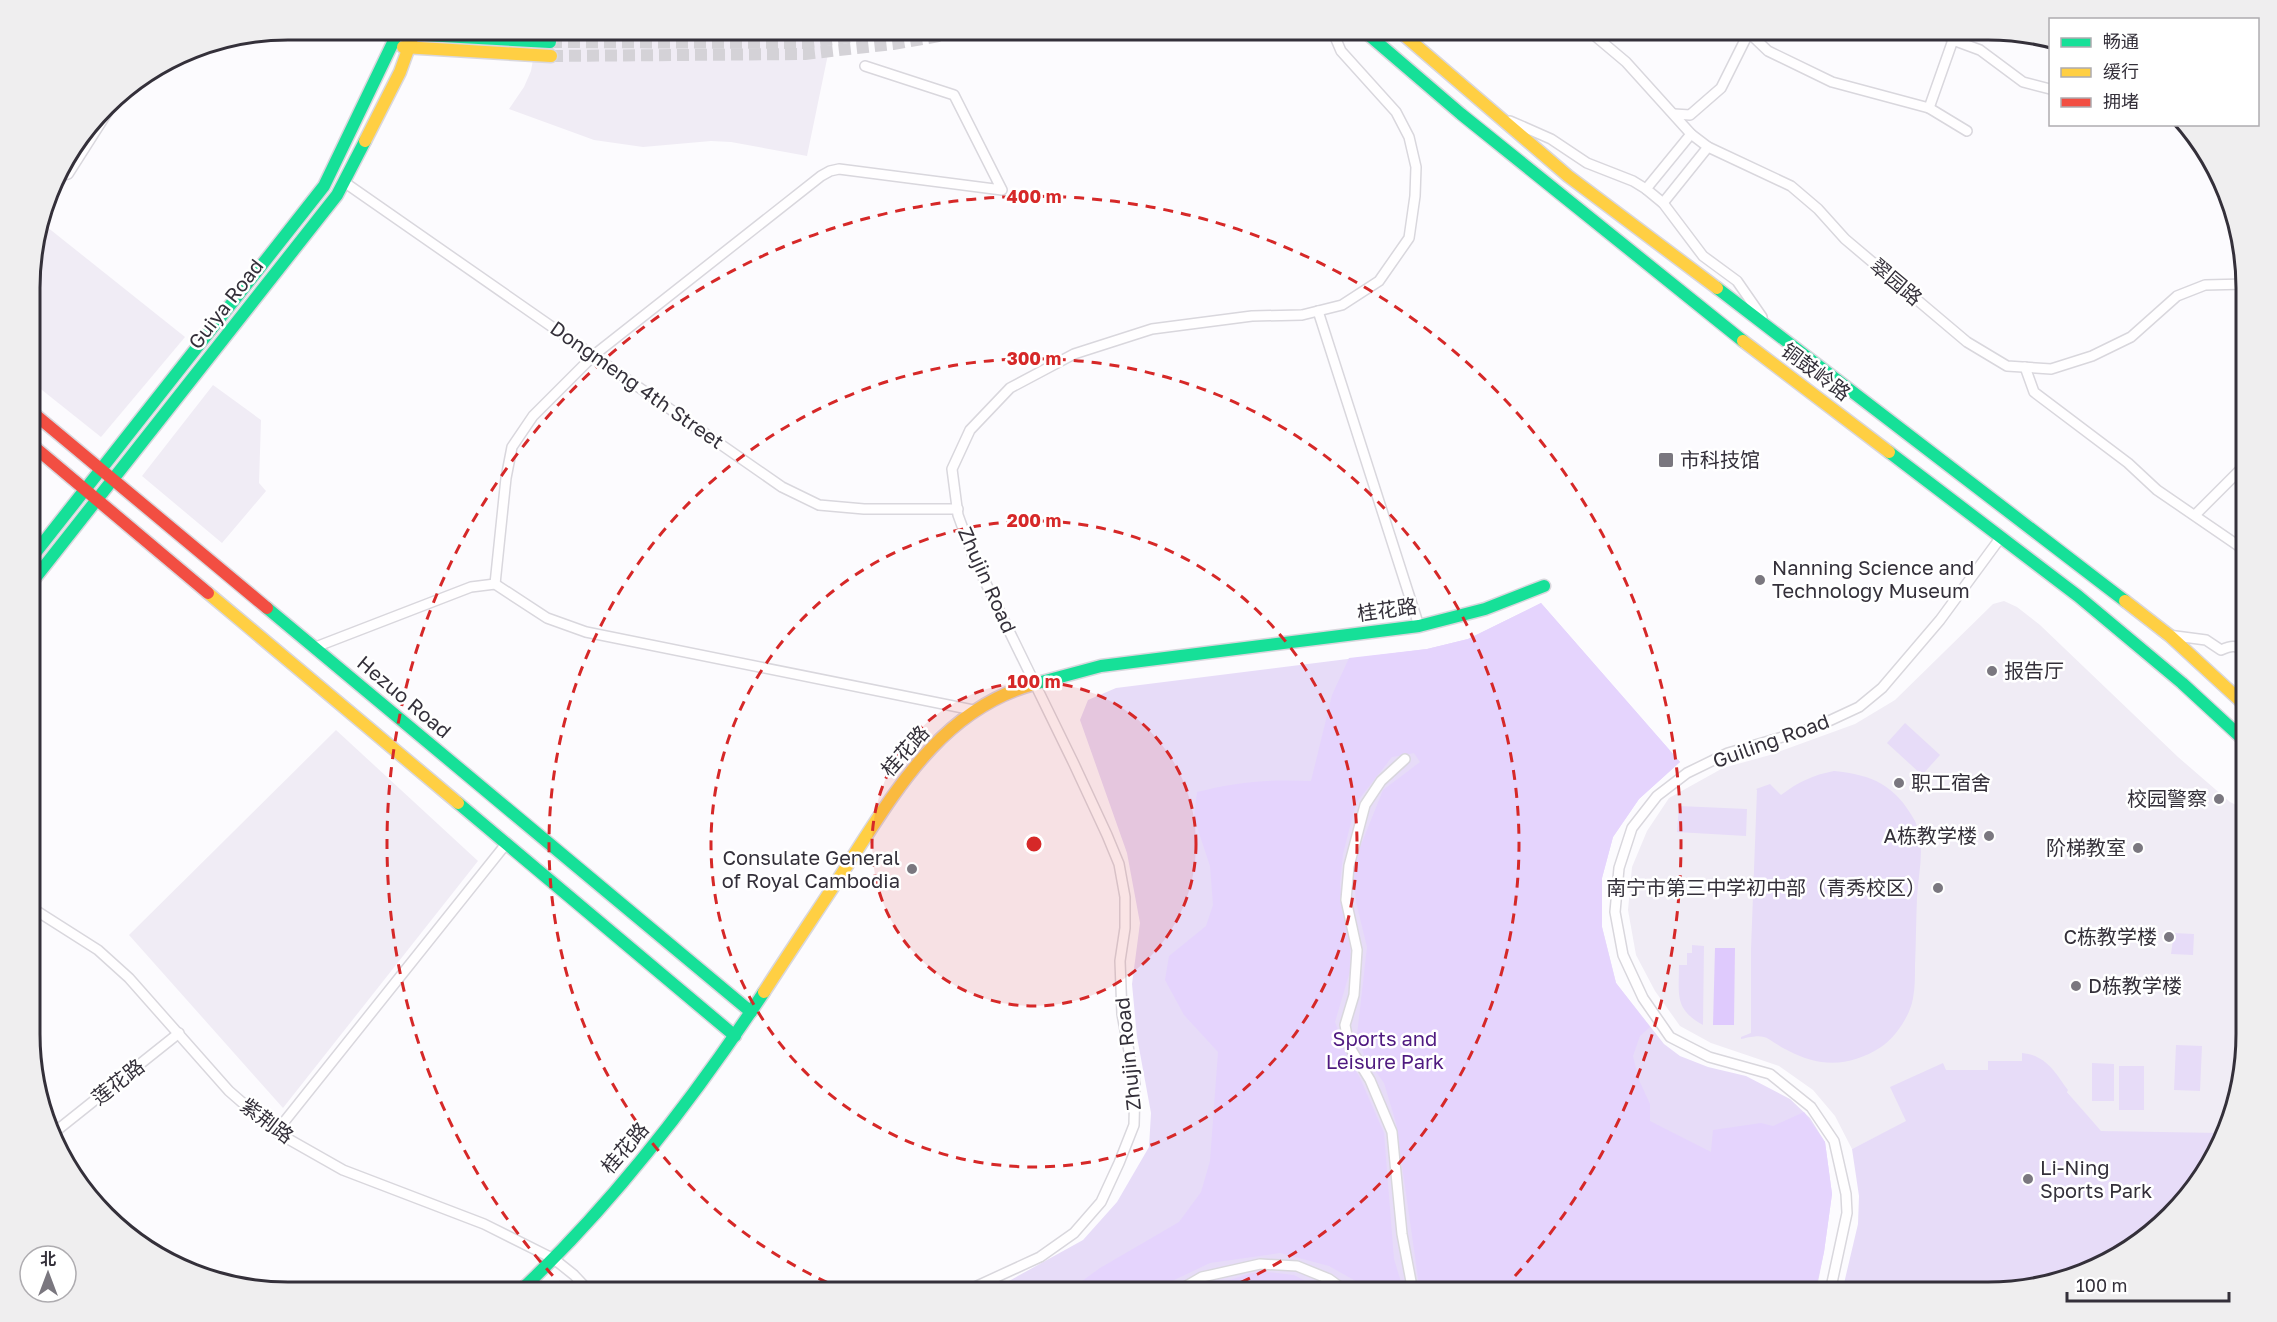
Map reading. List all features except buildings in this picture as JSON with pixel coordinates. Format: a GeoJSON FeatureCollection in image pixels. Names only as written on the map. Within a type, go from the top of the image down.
{"type":"FeatureCollection","features":[{"type":"Feature","properties":{"kind":"main road","name":"Guiya Road"},"geometry":{"type":"LineString","coordinates":[[40,547],[324,186],[396,40]]}},
{"type":"Feature","properties":{"kind":"main road"},"geometry":{"type":"LineString","coordinates":[[401,40],[410,47],[551,56]]}},
{"type":"Feature","properties":{"kind":"main road","name":"Guiya Road"},"geometry":{"type":"LineString","coordinates":[[40,572],[337,195],[400,72],[412,40]]}},
{"type":"Feature","properties":{"kind":"main road"},"geometry":{"type":"LineString","coordinates":[[523,40],[550,42]]}},
{"type":"Feature","properties":{"kind":"main road","name":"铜鼓岭路"},"geometry":{"type":"LineString","coordinates":[[1375,40],[1461,114],[1730,331],[2085,601],[2182,683],[2236,733]]}},
{"type":"Feature","properties":{"kind":"main road","name":"铜鼓岭路"},"geometry":{"type":"LineString","coordinates":[[1410,40],[1568,176],[1769,327],[2168,634],[2236,697]]}},
{"type":"Feature","properties":{"kind":"main road","name":"Hezuo Road"},"geometry":{"type":"LineString","coordinates":[[40,419],[751,1012]]}},
{"type":"Feature","properties":{"kind":"main road"},"geometry":{"type":"LineString","coordinates":[[40,452],[735,1036]]}},
{"type":"Feature","properties":{"kind":"main road"},"geometry":{"type":"LineString","coordinates":[[1921,476],[1936,456]]}},
{"type":"Feature","properties":{"kind":"main road","name":"桂花路"},"geometry":{"type":"LineString","coordinates":[[530,1282],[554,1259],[674,1121],[751,1012],[888,800],[927,752],[973,710],[1011,690],[1101,666],[1419,626],[1485,609],[1544,586]]}},
{"type":"Feature","properties":{"kind":"street","name":"Zhujin Road"},"geometry":{"type":"LineString","coordinates":[[986,1282],[1040,1257],[1074,1233],[1101,1202],[1134,1125],[1135,1083],[1122,1014],[1120,961],[1125,928],[1125,897],[1119,864],[1036,683],[974,559],[958,509],[952,470],[970,430],[1010,388],[1074,354],[1152,329],[1252,316],[1302,315],[1342,305],[1379,281],[1409,238],[1415,196],[1416,167],[1409,137],[1396,112],[1341,51],[1336,40]]}},
{"type":"Feature","properties":{"kind":"street","name":"翠园路"},"geometry":{"type":"LineString","coordinates":[[1600,40],[1626,62],[1691,134],[1708,147],[1791,186],[1818,209],[1845,239],[1967,342],[2007,366],[2051,369],[2092,356],[2131,337],[2177,296],[2205,285],[2236,284]]}},
{"type":"Feature","properties":{"kind":"street"},"geometry":{"type":"LineString","coordinates":[[1674,114],[1690,115],[1720,88],[1743,40]]}},
{"type":"Feature","properties":{"kind":"street"},"geometry":{"type":"LineString","coordinates":[[1756,40],[1768,51],[1832,82],[1929,108],[1967,131]]}},
{"type":"Feature","properties":{"kind":"street"},"geometry":{"type":"LineString","coordinates":[[1929,108],[1953,40],[1980,50],[2024,82],[2049,89]]}},
{"type":"Feature","properties":{"kind":"street"},"geometry":{"type":"LineString","coordinates":[[495,584],[506,478],[512,447],[532,416],[594,355],[830,171],[839,169],[1002,190],[954,95],[865,66]]}},
{"type":"Feature","properties":{"kind":"street"},"geometry":{"type":"LineString","coordinates":[[1499,116],[1551,139],[1587,163],[1633,181],[1646,189],[1663,203],[1703,256],[1737,281],[1769,327]]}},
{"type":"Feature","properties":{"kind":"street"},"geometry":{"type":"LineString","coordinates":[[1646,189],[1691,134]]}},
{"type":"Feature","properties":{"kind":"street"},"geometry":{"type":"LineString","coordinates":[[76,161],[86,146]]}},
{"type":"Feature","properties":{"kind":"street"},"geometry":{"type":"LineString","coordinates":[[1663,203],[1708,147]]}},
{"type":"Feature","properties":{"kind":"street","name":"Dongmeng 4th Street"},"geometry":{"type":"LineString","coordinates":[[344,182],[782,487],[819,506],[864,509],[958,509]]}},
{"type":"Feature","properties":{"kind":"street"},"geometry":{"type":"LineString","coordinates":[[1318,311],[1419,626]]}},
{"type":"Feature","properties":{"kind":"street"},"geometry":{"type":"LineString","coordinates":[[2025,367],[2034,392],[2128,463],[2157,490],[2236,544]]}},
{"type":"Feature","properties":{"kind":"street"},"geometry":{"type":"LineString","coordinates":[[2195,515],[2236,474]]}},
{"type":"Feature","properties":{"kind":"street","name":"Guiling Road"},"geometry":{"type":"LineString","coordinates":[[1832,1282],[1847,1213],[1846,1194],[1834,1141],[1811,1107],[1770,1074],[1709,1057],[1670,1037],[1643,998],[1623,955],[1615,912],[1619,868],[1632,828],[1657,796],[1687,773],[1728,753],[1816,727],[1858,707],[1882,688],[1940,620],[2001,537]]}},
{"type":"Feature","properties":{"kind":"street"},"geometry":{"type":"LineString","coordinates":[[313,648],[471,587],[495,584],[547,618],[586,632],[973,710]]}},
{"type":"Feature","properties":{"kind":"street"},"geometry":{"type":"LineString","coordinates":[[2168,634],[2206,640],[2221,650],[2230,646],[2236,648]]}},
{"type":"Feature","properties":{"kind":"street"},"geometry":{"type":"LineString","coordinates":[[1405,759],[1382,781],[1365,805],[1349,866],[1346,900],[1357,950],[1354,995],[1345,1025],[1349,1046],[1370,1080],[1392,1132],[1402,1234],[1411,1282]]}},
{"type":"Feature","properties":{"kind":"street"},"geometry":{"type":"LineString","coordinates":[[276,1132],[506,844]]}},
{"type":"Feature","properties":{"kind":"street","name":"紫荆路"},"geometry":{"type":"LineString","coordinates":[[40,913],[98,950],[129,978],[229,1091],[276,1132],[343,1170],[484,1224],[554,1259]]}},
{"type":"Feature","properties":{"kind":"street","name":"莲花路"},"geometry":{"type":"LineString","coordinates":[[59,1128],[179,1033]]}},
{"type":"Feature","properties":{"kind":"street"},"geometry":{"type":"LineString","coordinates":[[554,1259],[581,1282]]}},
{"type":"Feature","properties":{"kind":"street"},"geometry":{"type":"LineString","coordinates":[[1193,1282],[1202,1277],[1260,1264],[1297,1266],[1333,1282]]}},
{"type":"Feature","properties":{"kind":"shaded area"},"geometry":{"type":"Polygon","coordinates":[[[536,40],[831,40],[807,156],[731,142],[711,141],[643,147],[594,140],[509,109],[524,87],[531,71],[536,40]]]}},
{"type":"Feature","properties":{"kind":"shaded area"},"geometry":{"type":"Polygon","coordinates":[[[48,228],[185,337],[101,437],[40,388],[40,289],[48,228]]]}},
{"type":"Feature","properties":{"kind":"shaded area"},"geometry":{"type":"Polygon","coordinates":[[[213,385],[261,420],[259,483],[266,491],[222,543],[142,476],[213,385]]]}},
{"type":"Feature","properties":{"kind":"shaded area","name":"南宁市第三中学初中部（青秀校区）"},"geometry":{"type":"Polygon","coordinates":[[[2004,601],[2017,607],[2040,625],[2178,757],[2236,805],[2236,1050],[2228,1098],[2212,1140],[2100,1131],[2067,1092],[1978,1086],[1852,1149],[1835,1116],[1813,1090],[1779,1066],[1711,1043],[1680,1026],[1655,991],[1636,955],[1628,910],[1632,867],[1647,831],[1669,798],[1723,768],[1770,755],[1855,724],[1895,700],[1993,604],[2004,601]]]}},
{"type":"Feature","properties":{"kind":"shaded area"},"geometry":{"type":"Polygon","coordinates":[[[336,730],[478,861],[283,1108],[129,935],[336,730]]]}},
{"type":"Feature","properties":{"kind":"shaded area"},"geometry":{"type":"Polygon","coordinates":[[[1715,948],[1735,948],[1734,1025],[1713,1025],[1715,948]]]}},
{"type":"Feature","properties":{"kind":"green space","name":"Sports and Leisure Park"},"geometry":{"type":"Polygon","coordinates":[[[1541,603],[1680,762],[1639,799],[1613,837],[1602,878],[1602,927],[1616,983],[1664,1044],[1680,1056],[1708,1067],[1746,1076],[1790,1099],[1810,1118],[1825,1142],[1832,1194],[1818,1282],[1007,1282],[1083,1240],[1117,1202],[1149,1147],[1151,1113],[1137,1037],[1132,984],[1140,923],[1127,853],[1080,720],[1088,700],[1116,688],[1427,649],[1468,639],[1541,603]]]}},
{"type":"Feature","properties":{"kind":"green space","name":"Sports and Leisure Park"},"geometry":{"type":"Polygon","coordinates":[[[1541,603],[1680,762],[1639,799],[1613,837],[1602,878],[1602,927],[1616,983],[1650,1027],[1640,1036],[1633,1056],[1639,1080],[1650,1104],[1650,1121],[1711,1152],[1713,1130],[1761,1123],[1773,1126],[1804,1112],[1825,1142],[1832,1194],[1817,1282],[1419,1282],[1396,1123],[1384,1083],[1364,1055],[1357,1035],[1367,947],[1356,902],[1353,865],[1383,790],[1420,762],[1414,753],[1392,757],[1356,803],[1343,854],[1340,884],[1350,945],[1351,968],[1335,1022],[1349,1059],[1360,1078],[1384,1133],[1394,1259],[1401,1282],[1357,1282],[1329,1266],[1280,1253],[1210,1263],[1170,1282],[1081,1282],[1100,1268],[1179,1222],[1201,1192],[1210,1161],[1218,1052],[1184,1015],[1165,980],[1169,956],[1206,926],[1213,905],[1210,866],[1194,818],[1197,792],[1254,782],[1311,781],[1332,695],[1349,658],[1427,649],[1468,639],[1541,603]]]}},
{"type":"Feature","properties":{"kind":"green space"},"geometry":{"type":"Polygon","coordinates":[[[1905,723],[1940,755],[1922,775],[1887,743],[1905,723]]]}},
{"type":"Feature","properties":{"kind":"green space"},"geometry":{"type":"Polygon","coordinates":[[[1834,771],[1860,775],[1891,790],[1915,821],[1921,853],[1917,898],[1915,984],[1910,1009],[1896,1033],[1881,1047],[1858,1058],[1835,1063],[1799,1056],[1766,1038],[1757,1036],[1741,1039],[1751,1033],[1756,789],[1770,784],[1781,795],[1806,780],[1834,771]]]}},
{"type":"Feature","properties":{"kind":"green space"},"geometry":{"type":"Polygon","coordinates":[[[1679,806],[1747,809],[1746,836],[1677,832],[1679,806]]]}},
{"type":"Feature","properties":{"kind":"green space"},"geometry":{"type":"Polygon","coordinates":[[[2174,933],[2194,934],[2193,955],[2171,954],[2174,933]]]}},
{"type":"Feature","properties":{"kind":"green space"},"geometry":{"type":"Polygon","coordinates":[[[1692,945],[1704,946],[1703,1025],[1687,1013],[1679,993],[1679,965],[1687,965],[1687,953],[1692,953],[1692,945]]]}},
{"type":"Feature","properties":{"kind":"green space"},"geometry":{"type":"Polygon","coordinates":[[[2176,1045],[2202,1046],[2200,1091],[2174,1090],[2176,1045]]]}},
{"type":"Feature","properties":{"kind":"green space","name":"Li-Ning Sports Park"},"geometry":{"type":"Polygon","coordinates":[[[2022,1053],[2044,1061],[2101,1131],[2216,1133],[2195,1171],[2164,1209],[2126,1240],[2083,1263],[2037,1277],[2005,1281],[1844,1282],[1858,1224],[1859,1196],[1852,1149],[1906,1121],[1890,1087],[1943,1063],[1946,1070],[1988,1070],[1988,1061],[2022,1061],[2022,1053]]]}},
{"type":"Feature","properties":{"kind":"green space"},"geometry":{"type":"Polygon","coordinates":[[[2092,1063],[2114,1064],[2114,1101],[2092,1101],[2092,1063]]]}},
{"type":"Feature","properties":{"kind":"green space"},"geometry":{"type":"Polygon","coordinates":[[[2119,1066],[2144,1066],[2144,1110],[2119,1110],[2119,1066]]]}},
{"type":"Feature","properties":{"kind":"green space"},"geometry":{"type":"Polygon","coordinates":[[[1260,1271],[1294,1275],[1307,1282],[1222,1282],[1260,1271]]]}},
{"type":"Feature","properties":{"kind":"tunnel"},"geometry":{"type":"LineString","coordinates":[[550,42],[803,43],[827,40]]}},
{"type":"Feature","properties":{"kind":"tunnel"},"geometry":{"type":"LineString","coordinates":[[551,56],[805,54],[916,40]]}},
{"type":"Feature","properties":{"kind":"traffic: fast"},"geometry":{"type":"LineString","coordinates":[[40,547],[324,186],[394,40]]}},
{"type":"Feature","properties":{"kind":"traffic: fast"},"geometry":{"type":"LineString","coordinates":[[514,40],[550,42]]}},
{"type":"Feature","properties":{"kind":"traffic: fast"},"geometry":{"type":"LineString","coordinates":[[1375,40],[1461,114],[1743,341]]}},
{"type":"Feature","properties":{"kind":"traffic: fast"},"geometry":{"type":"LineString","coordinates":[[40,572],[337,195],[365,141]]}},
{"type":"Feature","properties":{"kind":"traffic: fast"},"geometry":{"type":"LineString","coordinates":[[1717,288],[2125,601]]}},
{"type":"Feature","properties":{"kind":"traffic: fast"},"geometry":{"type":"LineString","coordinates":[[1889,452],[2078,596],[2182,683],[2236,733]]}},
{"type":"Feature","properties":{"kind":"traffic: fast"},"geometry":{"type":"LineString","coordinates":[[1034,684],[1101,666],[1419,626],[1485,609],[1544,586]]}},
{"type":"Feature","properties":{"kind":"traffic: fast"},"geometry":{"type":"LineString","coordinates":[[267,608],[751,1012]]}},
{"type":"Feature","properties":{"kind":"traffic: fast"},"geometry":{"type":"LineString","coordinates":[[458,803],[735,1036]]}},
{"type":"Feature","properties":{"kind":"traffic: fast"},"geometry":{"type":"LineString","coordinates":[[529,1282],[587,1223],[650,1149],[680,1111],[764,992]]}},
{"type":"Feature","properties":{"kind":"traffic: slow"},"geometry":{"type":"LineString","coordinates":[[365,141],[400,72],[411,40]]}},
{"type":"Feature","properties":{"kind":"traffic: slow"},"geometry":{"type":"LineString","coordinates":[[1410,40],[1568,176],[1717,288]]}},
{"type":"Feature","properties":{"kind":"traffic: slow"},"geometry":{"type":"LineString","coordinates":[[403,47],[551,56]]}},
{"type":"Feature","properties":{"kind":"traffic: slow"},"geometry":{"type":"LineString","coordinates":[[1743,341],[1889,452]]}},
{"type":"Feature","properties":{"kind":"traffic: slow"},"geometry":{"type":"LineString","coordinates":[[208,593],[458,803]]}},
{"type":"Feature","properties":{"kind":"traffic: slow"},"geometry":{"type":"LineString","coordinates":[[2125,601],[2170,636],[2236,697]]}},
{"type":"Feature","properties":{"kind":"traffic: slow"},"geometry":{"type":"LineString","coordinates":[[764,992],[888,803],[927,753],[950,730],[975,711],[1003,695],[1034,684]]}},
{"type":"Feature","properties":{"kind":"traffic: jam"},"geometry":{"type":"LineString","coordinates":[[40,419],[267,608]]}},
{"type":"Feature","properties":{"kind":"traffic: jam"},"geometry":{"type":"LineString","coordinates":[[40,452],[208,593]]}},
{"type":"Feature","properties":{"kind":"place","name":"市科技馆"},"geometry":{"type":"Point","coordinates":[1666,460]}},
{"type":"Feature","properties":{"kind":"place","name":"Nanning Science and Technology Museum"},"geometry":{"type":"Point","coordinates":[1760,580]}},
{"type":"Feature","properties":{"kind":"place","name":"报告厅"},"geometry":{"type":"Point","coordinates":[1992,671]}},
{"type":"Feature","properties":{"kind":"place","name":"职工宿舍"},"geometry":{"type":"Point","coordinates":[1899,783]}},
{"type":"Feature","properties":{"kind":"place","name":"校园警察"},"geometry":{"type":"Point","coordinates":[2219,799]}},
{"type":"Feature","properties":{"kind":"place","name":"A栋教学楼"},"geometry":{"type":"Point","coordinates":[1989,836]}},
{"type":"Feature","properties":{"kind":"place","name":"阶梯教室"},"geometry":{"type":"Point","coordinates":[2138,848]}},
{"type":"Feature","properties":{"kind":"place","name":"Consulate General of Royal Cambodia"},"geometry":{"type":"Point","coordinates":[912,869]}},
{"type":"Feature","properties":{"kind":"place","name":"南宁市第三中学初中部（青秀校区）"},"geometry":{"type":"Point","coordinates":[1938,888]}},
{"type":"Feature","properties":{"kind":"place","name":"C栋教学楼"},"geometry":{"type":"Point","coordinates":[2169,937]}},
{"type":"Feature","properties":{"kind":"place","name":"D栋教学楼"},"geometry":{"type":"Point","coordinates":[2076,986]}},
{"type":"Feature","properties":{"kind":"place","name":"Li-Ning Sports Park"},"geometry":{"type":"Point","coordinates":[2028,1179]}}]}
